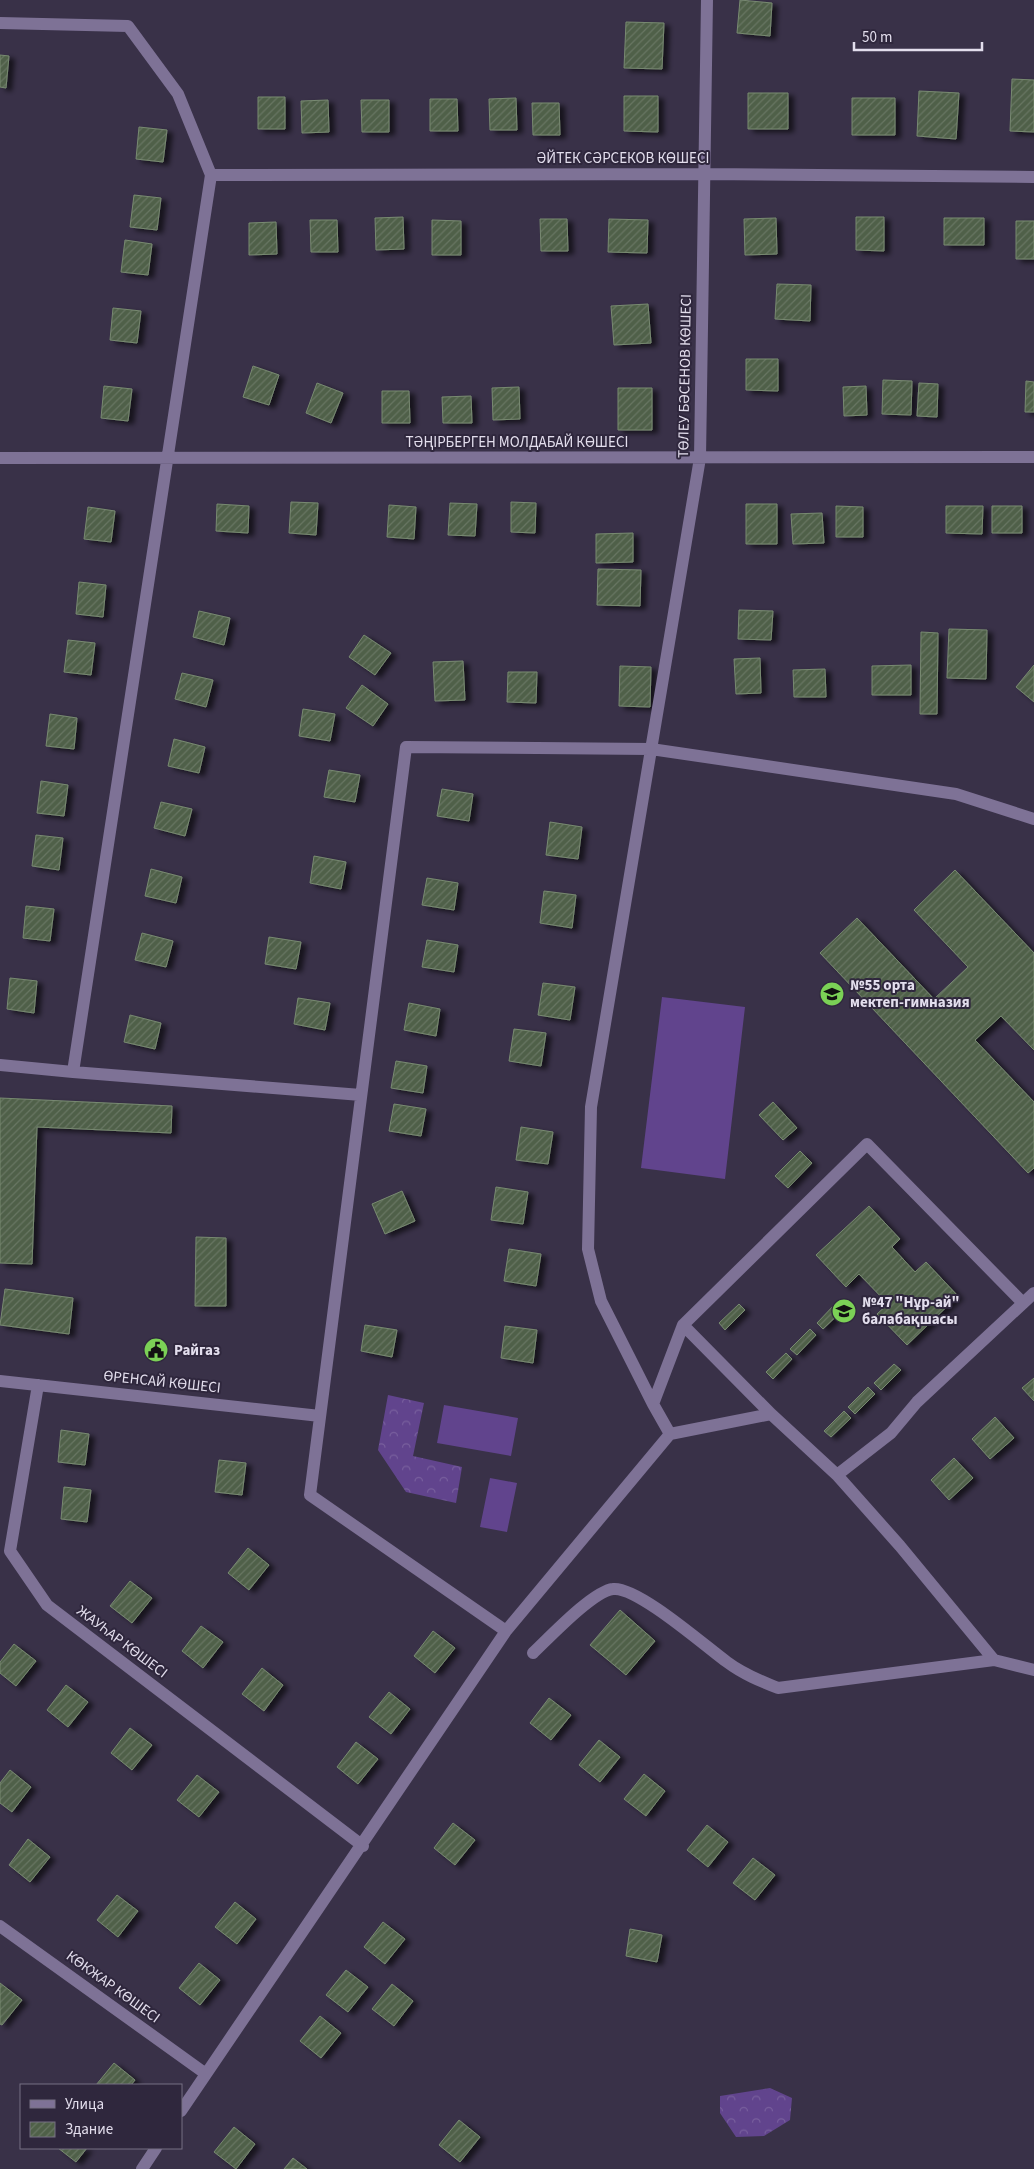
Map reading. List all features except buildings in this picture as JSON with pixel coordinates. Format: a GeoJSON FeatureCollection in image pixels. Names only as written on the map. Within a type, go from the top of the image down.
{"type":"FeatureCollection","features":[{"type":"Feature","properties":{"kind":"street","name":"ТӨЛЕУ БӘСЕНОВ КӨШЕСІ"},"geometry":{"type":"LineString","coordinates":[[670,1434],[601,1301],[588,1249],[591,1107],[700,458],[706,174],[707,0]]}},
{"type":"Feature","properties":{"kind":"street"},"geometry":{"type":"LineString","coordinates":[[0,23],[128,26],[178,94],[211,175],[73,1072]]}},
{"type":"Feature","properties":{"kind":"street","name":"ӘЙТЕК СӘРСЕКОВ КӨШЕСІ"},"geometry":{"type":"LineString","coordinates":[[211,175],[706,174],[1034,177]]}},
{"type":"Feature","properties":{"kind":"street","name":"ТӘҢІРБЕРГЕН МОЛДАБАЙ КӨШЕСІ"},"geometry":{"type":"LineString","coordinates":[[0,458],[1034,457]]}},
{"type":"Feature","properties":{"kind":"street"},"geometry":{"type":"LineString","coordinates":[[506,1631],[310,1495],[406,748],[651,749],[956,794],[1034,819]]}},
{"type":"Feature","properties":{"kind":"street"},"geometry":{"type":"LineString","coordinates":[[0,1065],[361,1095]]}},
{"type":"Feature","properties":{"kind":"street"},"geometry":{"type":"LineString","coordinates":[[653,1404],[683,1325],[867,1144],[1023,1303]]}},
{"type":"Feature","properties":{"kind":"street"},"geometry":{"type":"LineString","coordinates":[[837,1475],[891,1433],[917,1402],[1034,1293]]}},
{"type":"Feature","properties":{"kind":"street"},"geometry":{"type":"LineString","coordinates":[[683,1325],[771,1414],[837,1475],[900,1546],[994,1660]]}},
{"type":"Feature","properties":{"kind":"street","name":"ӨРЕНСАЙ КӨШЕСІ"},"geometry":{"type":"LineString","coordinates":[[0,1382],[320,1416]]}},
{"type":"Feature","properties":{"kind":"street","name":"ЖАУҺАР КӨШЕСІ"},"geometry":{"type":"LineString","coordinates":[[38,1386],[10,1551],[47,1605],[363,1846]]}},
{"type":"Feature","properties":{"kind":"street"},"geometry":{"type":"LineString","coordinates":[[182,2110],[363,1846],[506,1631],[670,1434],[771,1414]]}},
{"type":"Feature","properties":{"kind":"street"},"geometry":{"type":"LineString","coordinates":[[533,1653],[587,1602],[612,1589],[629,1591],[682,1627],[728,1663],[753,1679],[778,1688],[994,1660],[1034,1670]]}},
{"type":"Feature","properties":{"kind":"street","name":"КӨКЖАР КӨШЕСІ"},"geometry":{"type":"LineString","coordinates":[[0,1926],[206,2074]]}},
{"type":"Feature","properties":{"kind":"street"},"geometry":{"type":"LineString","coordinates":[[142,2169],[155,2149]]}},
{"type":"Feature","properties":{"kind":"green space"},"geometry":{"type":"Polygon","coordinates":[[[662,997],[745,1007],[725,1179],[641,1168],[662,997]]]}},
{"type":"Feature","properties":{"kind":"green space"},"geometry":{"type":"Polygon","coordinates":[[[388,1395],[424,1403],[413,1456],[462,1467],[456,1503],[406,1492],[378,1450],[388,1395]]]}},
{"type":"Feature","properties":{"kind":"green space"},"geometry":{"type":"Polygon","coordinates":[[[444,1405],[518,1418],[511,1456],[437,1443],[444,1405]]]}},
{"type":"Feature","properties":{"kind":"green space"},"geometry":{"type":"Polygon","coordinates":[[[490,1478],[517,1483],[507,1532],[480,1527],[490,1478]]]}},
{"type":"Feature","properties":{"kind":"green space"},"geometry":{"type":"Polygon","coordinates":[[[770,2088],[792,2098],[790,2120],[764,2136],[736,2137],[720,2113],[720,2096],[770,2088]]]}},
{"type":"Feature","properties":{"kind":"place","name":"№55 орта мектеп-гимназия"},"geometry":{"type":"Point","coordinates":[832,994]}},
{"type":"Feature","properties":{"kind":"place","name":"№47 \"Нұр-ай\" балабақшасы"},"geometry":{"type":"Point","coordinates":[844,1311]}},
{"type":"Feature","properties":{"kind":"place","name":"Райгаз"},"geometry":{"type":"Point","coordinates":[156,1350]}}]}
